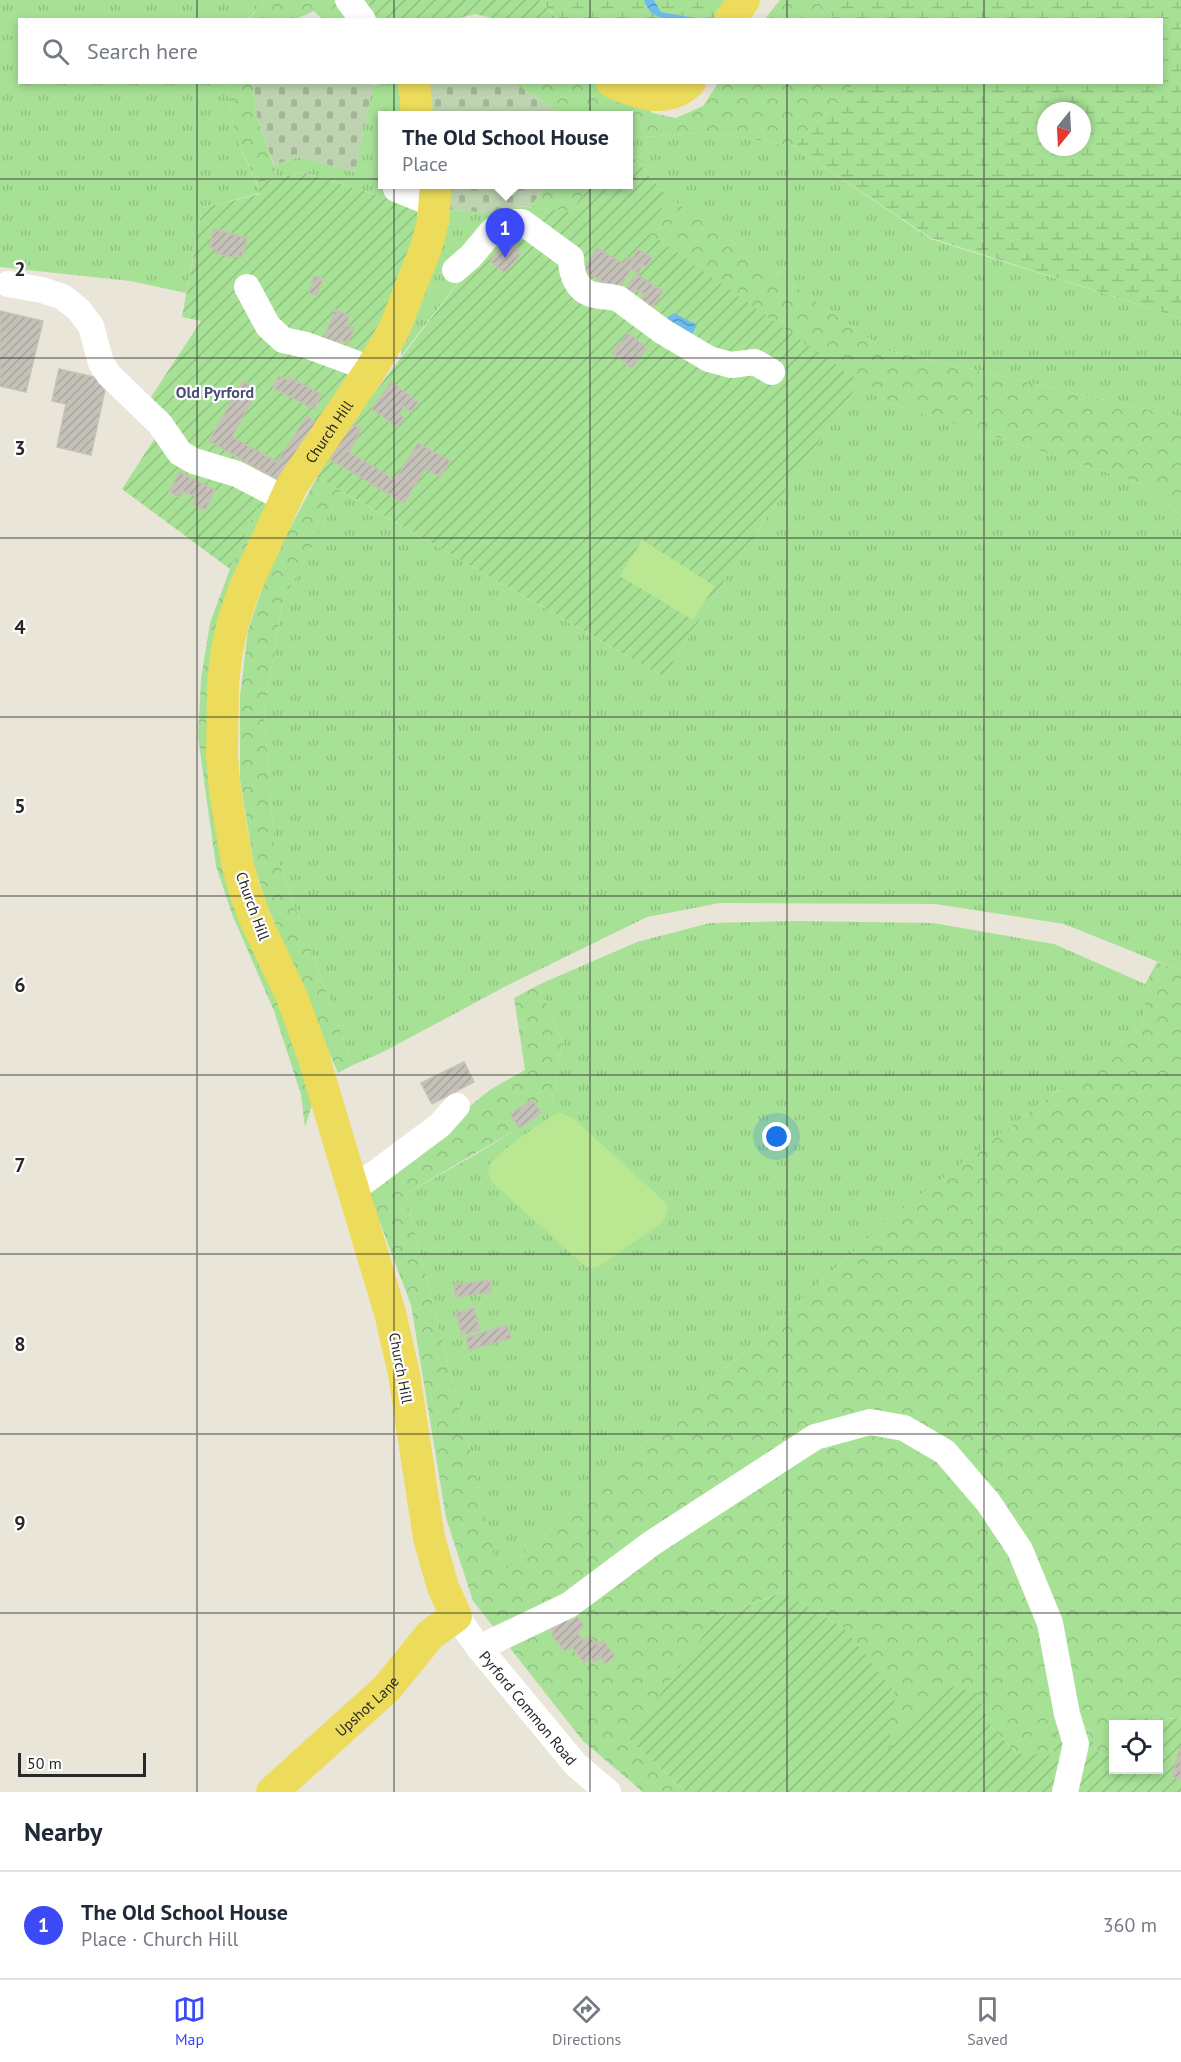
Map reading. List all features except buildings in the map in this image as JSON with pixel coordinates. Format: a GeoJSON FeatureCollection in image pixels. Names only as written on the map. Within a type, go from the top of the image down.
{"type":"FeatureCollection","features":[{"type":"Feature","properties":{"kind":"main road"},"geometry":{"type":"LineString","coordinates":[[731,18],[744,0]]}},
{"type":"Feature","properties":{"kind":"main road"},"geometry":{"type":"LineString","coordinates":[[414,84],[417,111]]}},
{"type":"Feature","properties":{"kind":"main road"},"geometry":{"type":"LineString","coordinates":[[616,84],[658,97],[682,88]]}},
{"type":"Feature","properties":{"kind":"main road","name":"Church Hill"},"geometry":{"type":"LineString","coordinates":[[434,194],[434,221],[427,245],[394,330],[371,369],[301,470],[285,499],[244,590],[233,622],[226,656],[222,719],[225,791],[244,889],[259,928],[292,997],[387,1303],[399,1354],[429,1538],[442,1587],[456,1616]]}},
{"type":"Feature","properties":{"kind":"main road","name":"Upshot Lane"},"geometry":{"type":"LineString","coordinates":[[272,1792],[387,1688],[430,1635],[456,1616]]}},
{"type":"Feature","properties":{"kind":"street"},"geometry":{"type":"LineString","coordinates":[[348,0],[362,18]]}},
{"type":"Feature","properties":{"kind":"street"},"geometry":{"type":"LineString","coordinates":[[396,189],[434,194]]}},
{"type":"Feature","properties":{"kind":"street"},"geometry":{"type":"LineString","coordinates":[[455,270],[498,226],[506,222],[522,222],[571,258],[576,282],[583,291],[592,295],[612,296],[619,299],[662,331],[709,359],[731,365],[755,362],[772,372]]}},
{"type":"Feature","properties":{"kind":"street"},"geometry":{"type":"LineString","coordinates":[[8,284],[52,293],[63,297],[80,310],[91,326],[101,363],[109,375],[160,424],[180,453],[237,474],[285,499]]}},
{"type":"Feature","properties":{"kind":"street"},"geometry":{"type":"LineString","coordinates":[[247,287],[268,326],[283,340],[313,347],[371,369]]}},
{"type":"Feature","properties":{"kind":"street"},"geometry":{"type":"LineString","coordinates":[[353,1190],[440,1125],[457,1106]]}},
{"type":"Feature","properties":{"kind":"street"},"geometry":{"type":"LineString","coordinates":[[480,1648],[569,1605],[652,1543],[815,1437],[870,1422],[904,1428],[945,1452],[988,1502],[1020,1550],[1050,1623],[1067,1714],[1077,1744],[1067,1792]]}},
{"type":"Feature","properties":{"kind":"street","name":"Pyrford Common Road"},"geometry":{"type":"LineString","coordinates":[[456,1616],[576,1765],[608,1792]]}},
{"type":"Feature","properties":{"kind":"green space"},"geometry":{"type":"Polygon","coordinates":[[[0,0],[264,0],[249,18],[18,18],[18,84],[226,84],[236,138],[261,193],[202,208],[186,293],[130,281],[0,267],[0,0]]]}},
{"type":"Feature","properties":{"kind":"green space"},"geometry":{"type":"Polygon","coordinates":[[[264,0],[340,0],[353,18],[321,18],[314,11],[298,18],[250,18],[264,0]]]}},
{"type":"Feature","properties":{"kind":"green space"},"geometry":{"type":"Polygon","coordinates":[[[357,0],[539,0],[557,18],[492,18],[475,14],[460,18],[372,18],[357,0]]]}},
{"type":"Feature","properties":{"kind":"green space"},"geometry":{"type":"Polygon","coordinates":[[[539,0],[644,0],[653,13],[664,18],[558,18],[539,0]]]}},
{"type":"Feature","properties":{"kind":"green space"},"geometry":{"type":"Polygon","coordinates":[[[654,0],[735,0],[722,18],[696,18],[661,12],[654,0]]]}},
{"type":"Feature","properties":{"kind":"green space"},"geometry":{"type":"Polygon","coordinates":[[[780,0],[816,0],[834,18],[766,18],[780,0]]]}},
{"type":"Feature","properties":{"kind":"green space"},"geometry":{"type":"Polygon","coordinates":[[[816,0],[1181,0],[1181,318],[931,238],[794,147],[854,84],[1163,84],[1163,18],[834,18],[816,0]]]}},
{"type":"Feature","properties":{"kind":"green space"},"geometry":{"type":"Polygon","coordinates":[[[226,84],[252,84],[257,116],[278,178],[257,183],[236,138],[226,84]]]}},
{"type":"Feature","properties":{"kind":"green space"},"geometry":{"type":"Polygon","coordinates":[[[252,84],[373,85],[355,172],[299,157],[274,165],[257,116],[252,84]]]}},
{"type":"Feature","properties":{"kind":"green space"},"geometry":{"type":"Polygon","coordinates":[[[398,84],[406,111],[378,111],[378,189],[424,189],[417,208],[303,172],[278,178],[274,165],[299,157],[355,172],[373,85],[398,84]]]}},
{"type":"Feature","properties":{"kind":"green space"},"geometry":{"type":"Polygon","coordinates":[[[427,84],[516,84],[558,111],[428,111],[427,84]]]}},
{"type":"Feature","properties":{"kind":"green space"},"geometry":{"type":"Polygon","coordinates":[[[516,84],[600,84],[645,104],[652,113],[676,118],[703,106],[717,84],[854,84],[794,147],[714,132],[633,138],[633,111],[558,111],[516,84]]]}},
{"type":"Feature","properties":{"kind":"green space"},"geometry":{"type":"Polygon","coordinates":[[[714,132],[794,147],[931,239],[1181,318],[1181,417],[885,350],[668,197],[633,156],[633,138],[714,132]]]}},
{"type":"Feature","properties":{"kind":"green space"},"geometry":{"type":"Polygon","coordinates":[[[633,156],[668,197],[648,232],[860,382],[736,562],[664,677],[317,477],[351,423],[496,234],[530,233],[548,209],[571,212],[586,189],[633,189],[633,156]]]}},
{"type":"Feature","properties":{"kind":"green space"},"geometry":{"type":"Polygon","coordinates":[[[303,172],[417,208],[419,240],[399,294],[348,385],[271,509],[258,505],[230,569],[122,489],[166,421],[149,400],[201,321],[182,317],[202,208],[260,194],[257,183],[303,172]]]}},
{"type":"Feature","properties":{"kind":"green space"},"geometry":{"type":"Polygon","coordinates":[[[444,189],[544,189],[530,207],[515,206],[499,214],[446,209],[444,189]]]}},
{"type":"Feature","properties":{"kind":"green space"},"geometry":{"type":"Polygon","coordinates":[[[544,189],[586,189],[571,212],[530,207],[544,189]]]}},
{"type":"Feature","properties":{"kind":"green space"},"geometry":{"type":"Polygon","coordinates":[[[668,197],[885,350],[1181,417],[1181,516],[1140,483],[887,402],[647,232],[668,197]]]}},
{"type":"Feature","properties":{"kind":"green space"},"geometry":{"type":"Polygon","coordinates":[[[515,206],[548,209],[530,233],[496,234],[401,356],[402,329],[446,209],[499,214],[515,206]]]}},
{"type":"Feature","properties":{"kind":"green space"},"geometry":{"type":"Polygon","coordinates":[[[860,382],[887,402],[1140,483],[1181,516],[1181,971],[1064,924],[935,904],[720,903],[647,917],[512,983],[383,1052],[353,1065],[275,853],[264,713],[282,603],[341,491],[664,677],[736,562],[860,382]]]}},
{"type":"Feature","properties":{"kind":"green space"},"geometry":{"type":"Polygon","coordinates":[[[317,477],[341,491],[282,603],[264,713],[275,853],[353,1065],[338,1073],[266,903],[254,865],[240,780],[240,696],[248,630],[270,566],[317,477]]]}},
{"type":"Feature","properties":{"kind":"green space"},"geometry":{"type":"Polygon","coordinates":[[[258,504],[271,509],[218,751],[317,1090],[305,1127],[301,1095],[274,1011],[232,914],[216,866],[198,737],[201,679],[210,623],[258,504]]]}},
{"type":"Feature","properties":{"kind":"green space"},"geometry":{"type":"Polygon","coordinates":[[[642,540],[715,586],[693,620],[620,576],[642,540]]]}},
{"type":"Feature","properties":{"kind":"green space"},"geometry":{"type":"Polygon","coordinates":[[[796,921],[933,923],[1054,944],[1145,984],[1145,1010],[1141,1027],[888,1220],[498,1578],[473,1462],[405,1194],[498,1141],[552,1105],[562,1040],[538,985],[637,942],[710,923],[796,921]]]}},
{"type":"Feature","properties":{"kind":"green space"},"geometry":{"type":"Polygon","coordinates":[[[1157,962],[1181,971],[1181,1718],[1140,1717],[1139,1720],[1109,1720],[1109,1756],[1098,1752],[1077,1709],[1054,1723],[1055,1757],[1016,1753],[991,1726],[977,1692],[887,1752],[843,1627],[782,1592],[716,1618],[628,1738],[686,1792],[643,1792],[583,1741],[473,1601],[446,1518],[411,1305],[367,1188],[490,1090],[525,1070],[514,998],[538,985],[562,1040],[552,1105],[541,1113],[532,1100],[511,1114],[519,1128],[405,1194],[473,1462],[499,1577],[888,1220],[1141,1027],[1145,1010],[1145,984],[1157,962]]]}},
{"type":"Feature","properties":{"kind":"green space"},"geometry":{"type":"Polygon","coordinates":[[[560,1113],[574,1119],[665,1202],[668,1208],[663,1222],[596,1268],[586,1267],[491,1181],[488,1170],[499,1155],[553,1115],[560,1113]]]}},
{"type":"Feature","properties":{"kind":"green space"},"geometry":{"type":"Polygon","coordinates":[[[783,1592],[843,1627],[895,1693],[888,1751],[943,1685],[977,1692],[991,1726],[1016,1753],[1054,1756],[1054,1723],[1058,1712],[1077,1709],[1098,1752],[1109,1756],[1109,1774],[1163,1774],[1163,1720],[1139,1720],[1140,1717],[1181,1718],[1181,1792],[686,1792],[628,1738],[716,1618],[783,1592]]]}},
{"type":"Feature","properties":{"kind":"water"},"geometry":{"type":"Polygon","coordinates":[[[644,0],[654,0],[661,12],[696,18],[664,18],[653,14],[644,0]]]}},
{"type":"Feature","properties":{"kind":"water"},"geometry":{"type":"Polygon","coordinates":[[[674,313],[697,325],[690,338],[666,325],[668,317],[674,313]]]}},
{"type":"Feature","properties":{"kind":"place","name":"The Old School House"},"geometry":{"type":"Point","coordinates":[505,258]}},
{"type":"Feature","properties":{"kind":"district","name":"Old Pyrford"},"geometry":{"type":"Point","coordinates":[215,392]}}]}
